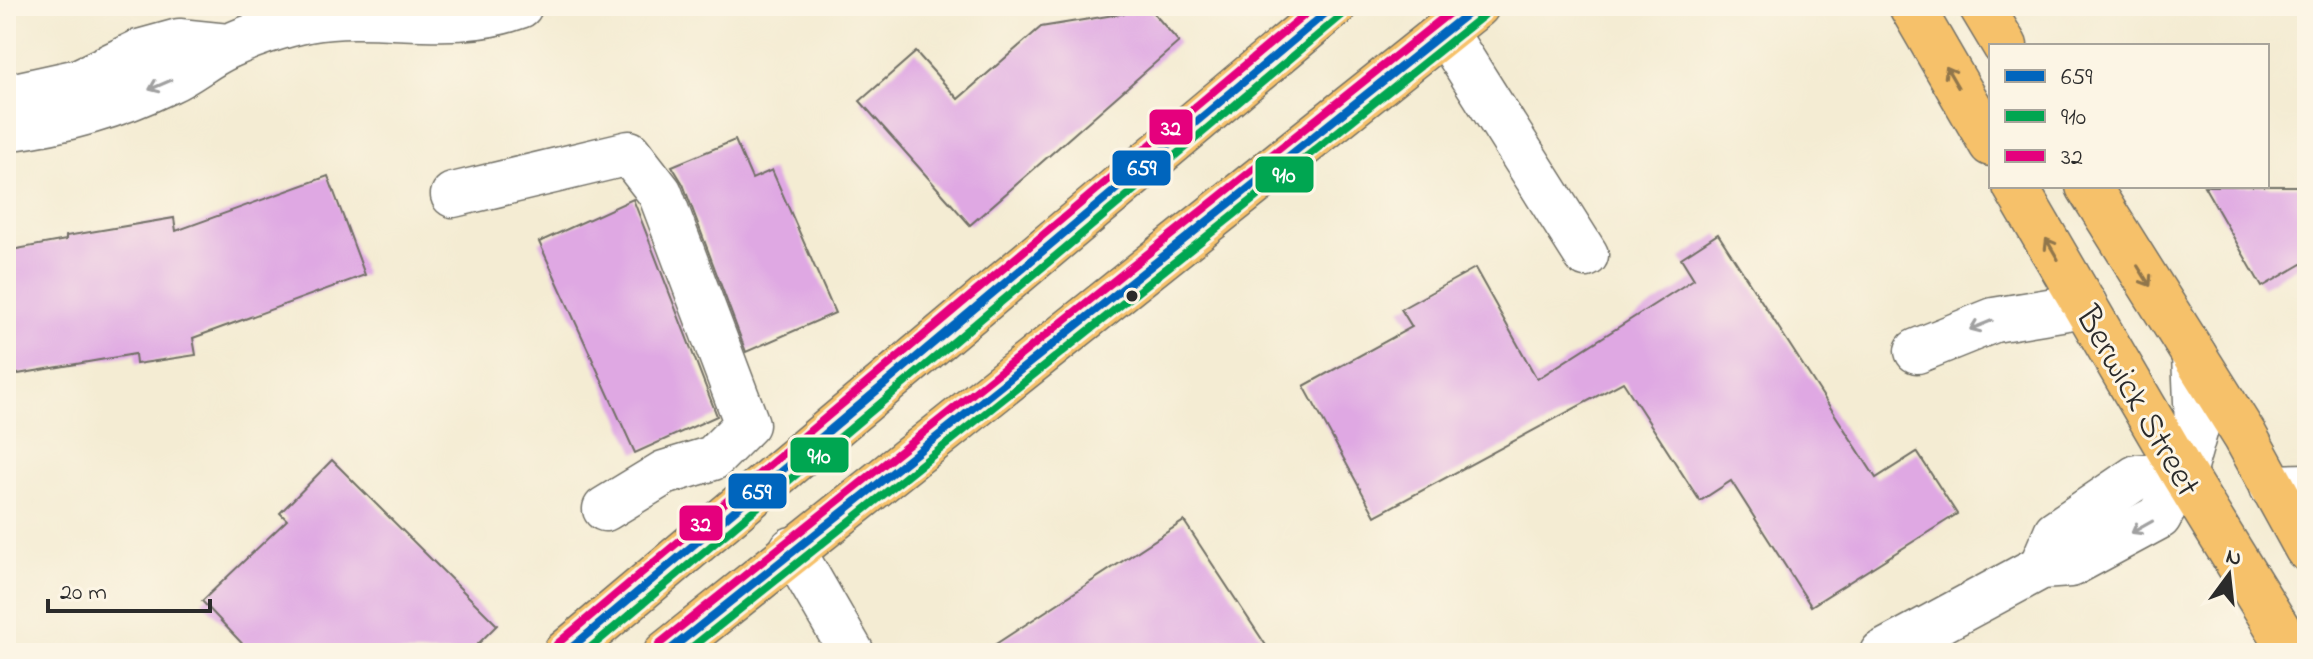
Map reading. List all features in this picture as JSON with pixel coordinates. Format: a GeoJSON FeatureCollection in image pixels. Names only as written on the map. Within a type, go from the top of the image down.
{"type":"FeatureCollection","features":[{"type":"Feature","properties":{"kind":"main road"},"geometry":{"type":"LineString","coordinates":[[565,653],[1334,6]]}},
{"type":"Feature","properties":{"kind":"main road"},"geometry":{"type":"LineString","coordinates":[[1911,6],[1989,141]]}},
{"type":"Feature","properties":{"kind":"main road"},"geometry":{"type":"LineString","coordinates":[[1981,6],[2004,44]]}},
{"type":"Feature","properties":{"kind":"main road"},"geometry":{"type":"LineString","coordinates":[[666,653],[792,549],[1461,19]]}},
{"type":"Feature","properties":{"kind":"main road","name":"Berwick Street"},"geometry":{"type":"LineString","coordinates":[[2016,188],[2183,474],[2293,653]]}},
{"type":"Feature","properties":{"kind":"main road","name":"Berwick Street"},"geometry":{"type":"LineString","coordinates":[[2089,188],[2194,355],[2290,487],[2307,549]]}},
{"type":"Feature","properties":{"kind":"street"},"geometry":{"type":"LineString","coordinates":[[6,129],[65,122],[171,81],[228,46],[308,20],[370,17],[457,21],[489,17],[520,6]]}},
{"type":"Feature","properties":{"kind":"street"},"geometry":{"type":"LineString","coordinates":[[1461,19],[1586,255]]}},
{"type":"Feature","properties":{"kind":"street"},"geometry":{"type":"LineString","coordinates":[[6,97],[79,81],[139,52],[179,41],[228,46]]}},
{"type":"Feature","properties":{"kind":"street"},"geometry":{"type":"LineString","coordinates":[[453,195],[629,153],[660,193],[747,424],[713,458],[664,473],[605,509]]}},
{"type":"Feature","properties":{"kind":"street"},"geometry":{"type":"LineString","coordinates":[[1917,351],[1994,320],[2085,305]]}},
{"type":"Feature","properties":{"kind":"street"},"geometry":{"type":"LineString","coordinates":[[1882,653],[2041,567],[2056,532],[2137,477],[2183,474],[2197,425],[2194,355]]}},
{"type":"Feature","properties":{"kind":"street"},"geometry":{"type":"LineString","coordinates":[[792,549],[852,653]]}},
{"type":"Feature","properties":{"kind":"building"},"geometry":{"type":"Polygon","coordinates":[[[1150,9],[1179,42],[970,225],[860,101],[916,52],[958,99],[1041,27],[1150,9]]]}},
{"type":"Feature","properties":{"kind":"building"},"geometry":{"type":"Polygon","coordinates":[[[735,140],[752,179],[772,170],[835,313],[746,352],[683,184],[672,166],[735,140]]]}},
{"type":"Feature","properties":{"kind":"building"},"geometry":{"type":"Polygon","coordinates":[[[328,176],[365,275],[193,338],[196,355],[136,364],[135,354],[6,376],[6,251],[66,240],[66,236],[174,218],[176,231],[328,176]]]}},
{"type":"Feature","properties":{"kind":"building"},"geometry":{"type":"Polygon","coordinates":[[[2307,186],[2307,261],[2262,287],[2205,188],[2307,186]]]}},
{"type":"Feature","properties":{"kind":"building"},"geometry":{"type":"Polygon","coordinates":[[[633,199],[717,416],[635,453],[539,242],[633,199]]]}},
{"type":"Feature","properties":{"kind":"building"},"geometry":{"type":"Polygon","coordinates":[[[1718,234],[1876,478],[1917,452],[1957,514],[1811,606],[1731,481],[1700,501],[1623,382],[1375,516],[1304,386],[1412,327],[1401,309],[1475,268],[1537,379],[1694,279],[1681,258],[1718,234]]]}},
{"type":"Feature","properties":{"kind":"building"},"geometry":{"type":"Polygon","coordinates":[[[332,460],[497,625],[469,653],[251,653],[202,601],[287,520],[280,513],[332,460]]]}},
{"type":"Feature","properties":{"kind":"building"},"geometry":{"type":"Polygon","coordinates":[[[1184,521],[1271,653],[982,653],[1184,521]]]}},
{"type":"Feature","properties":{"kind":"transit line","name":"32"},"geometry":{"type":"LineString","coordinates":[[557,644],[1315,6]]}},
{"type":"Feature","properties":{"kind":"transit line","name":"659"},"geometry":{"type":"LineString","coordinates":[[565,653],[1334,6]]}},
{"type":"Feature","properties":{"kind":"transit line","name":"32"},"geometry":{"type":"LineString","coordinates":[[659,644],[1458,6]]}},
{"type":"Feature","properties":{"kind":"transit line","name":"659"},"geometry":{"type":"LineString","coordinates":[[666,653],[1477,6]]}},
{"type":"Feature","properties":{"kind":"transit line","name":"910"},"geometry":{"type":"LineString","coordinates":[[584,653],[1342,15]]}},
{"type":"Feature","properties":{"kind":"transit line","name":"910"},"geometry":{"type":"LineString","coordinates":[[685,653],[1484,15]]}}]}
